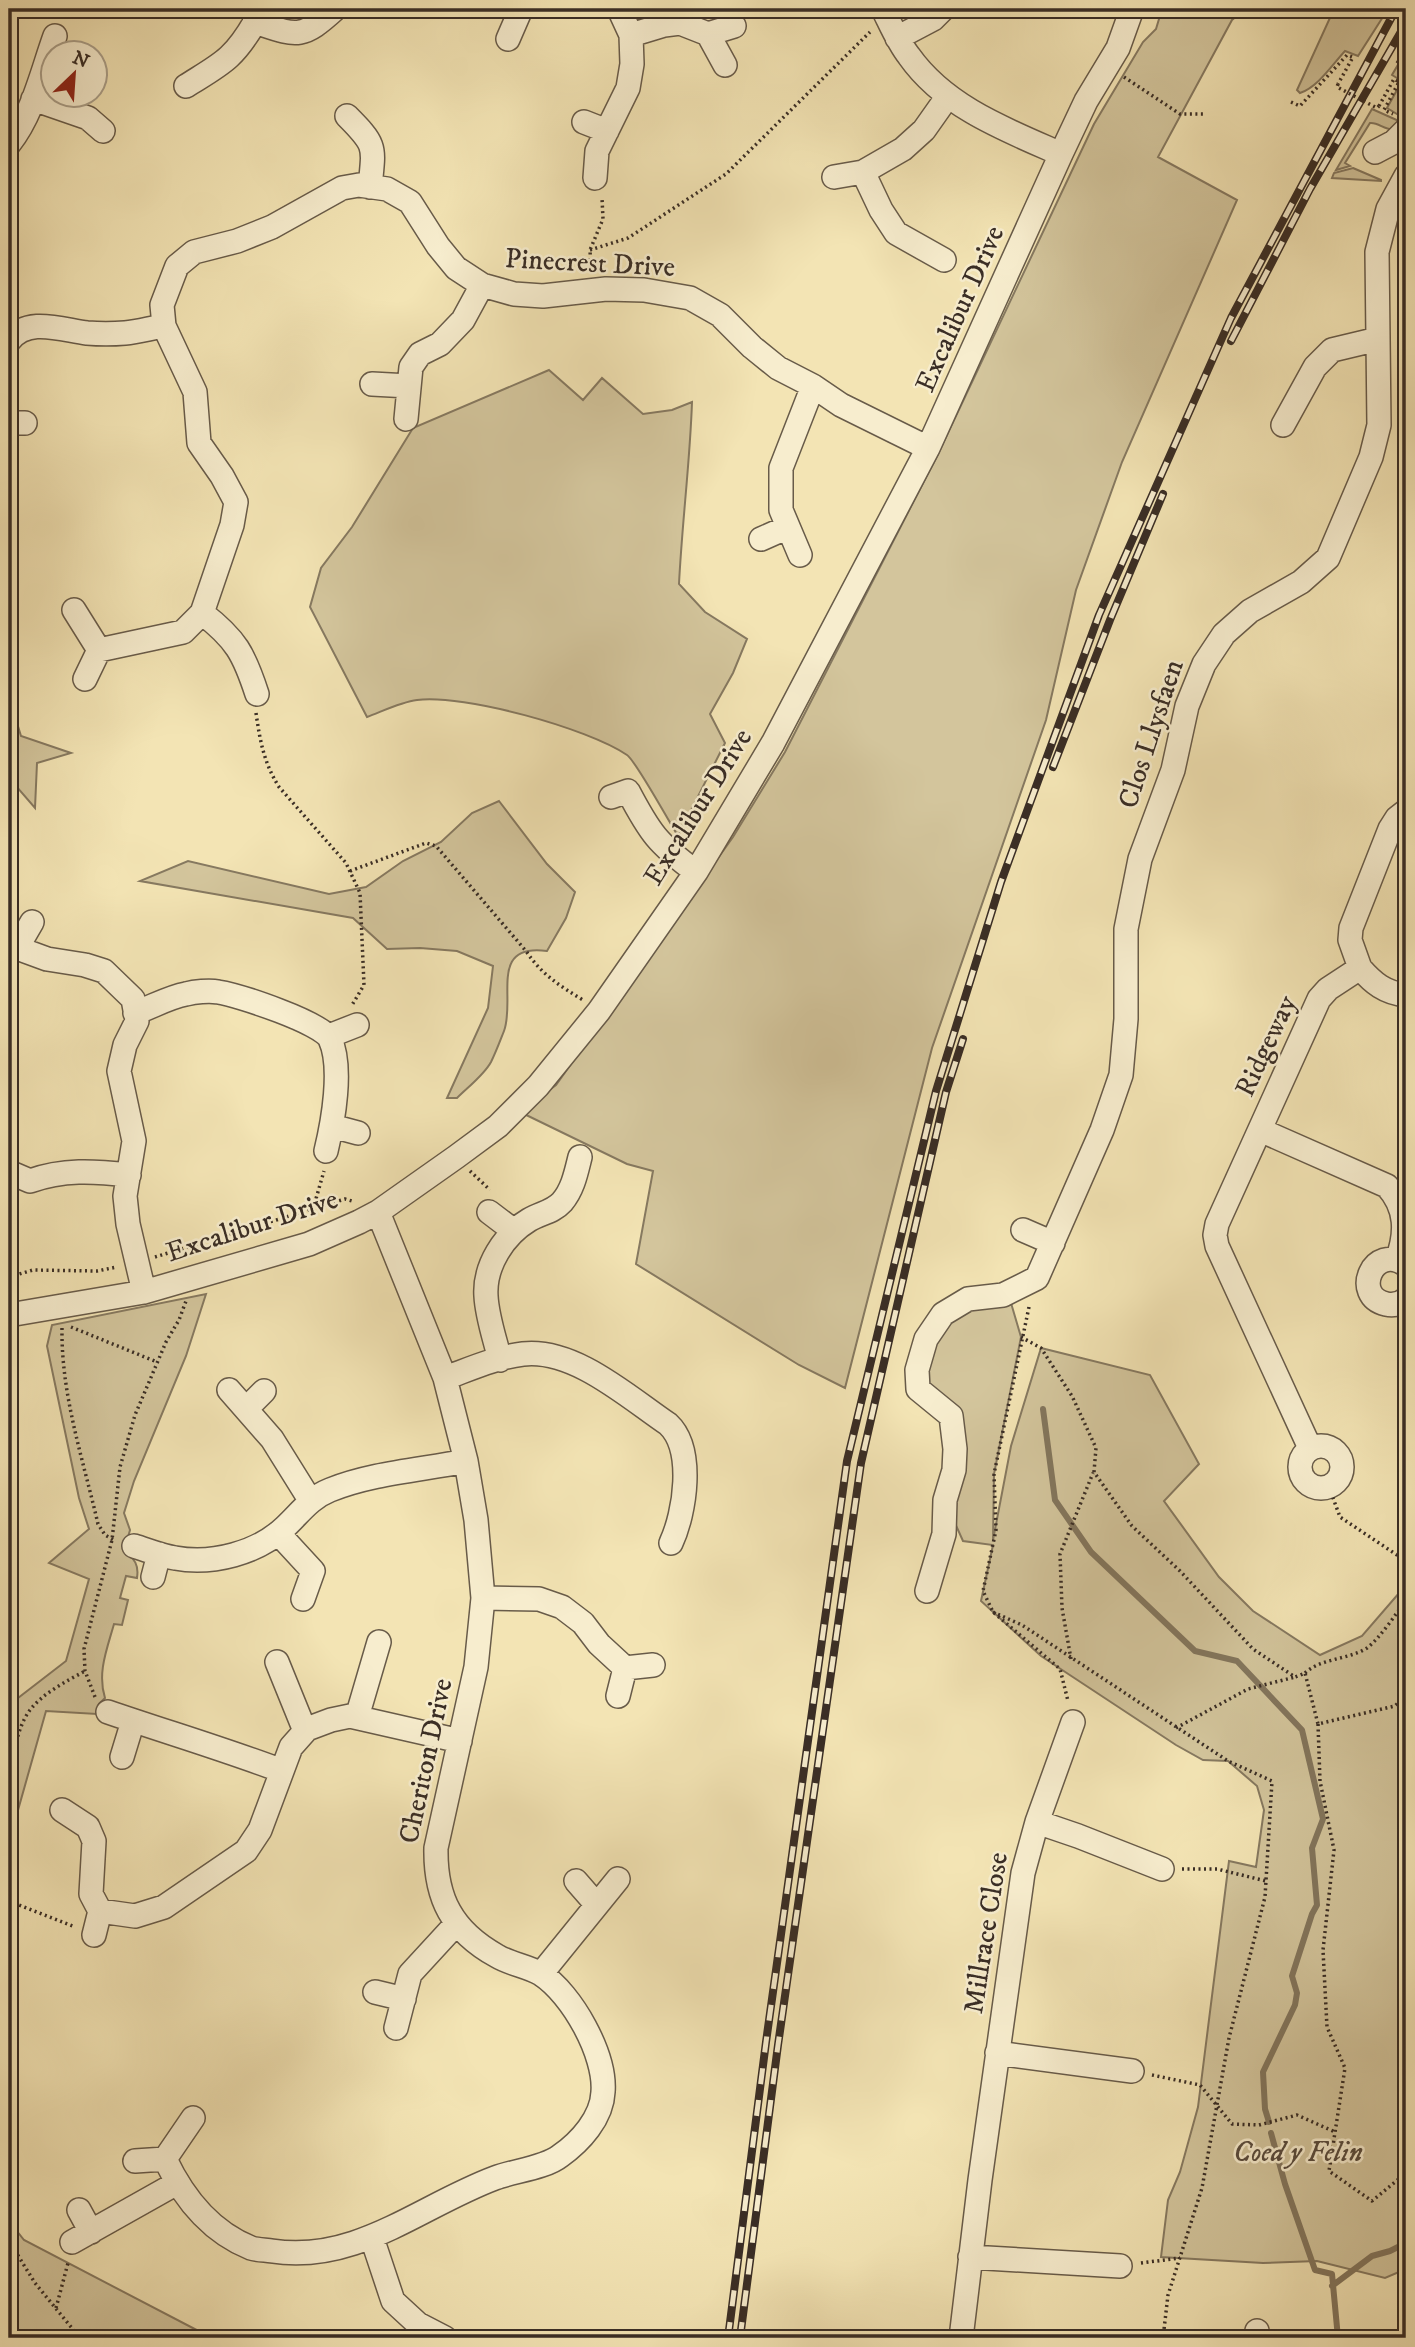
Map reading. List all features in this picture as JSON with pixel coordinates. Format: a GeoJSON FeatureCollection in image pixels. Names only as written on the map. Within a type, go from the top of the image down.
{"type":"FeatureCollection","features":[{"type":"Feature","properties":{"kind":"street"},"geometry":{"type":"LineString","coordinates":[[186,86],[228,60],[242,45],[254,16],[284,32],[302,33],[318,25],[335,9]]}},
{"type":"Feature","properties":{"kind":"street"},"geometry":{"type":"LineString","coordinates":[[508,39],[520,9]]}},
{"type":"Feature","properties":{"kind":"street"},"geometry":{"type":"LineString","coordinates":[[595,178],[597,151],[628,88],[632,64],[631,35],[619,9]]}},
{"type":"Feature","properties":{"kind":"street"},"geometry":{"type":"LineString","coordinates":[[897,37],[933,19],[943,9]]}},
{"type":"Feature","properties":{"kind":"street","name":"Excalibur Drive"},"geometry":{"type":"LineString","coordinates":[[9,1315],[144,1292],[309,1244],[378,1212],[498,1126],[538,1086],[599,1011],[696,872],[773,744],[928,448],[1086,100],[1118,48],[1132,9]]}},
{"type":"Feature","properties":{"kind":"street"},"geometry":{"type":"LineString","coordinates":[[885,12],[897,37],[917,67],[948,96],[988,120],[1061,154]]}},
{"type":"Feature","properties":{"kind":"street"},"geometry":{"type":"LineString","coordinates":[[631,35],[680,23],[708,34],[734,26]]}},
{"type":"Feature","properties":{"kind":"street"},"geometry":{"type":"LineString","coordinates":[[708,34],[724,65]]}},
{"type":"Feature","properties":{"kind":"street"},"geometry":{"type":"LineString","coordinates":[[9,144],[33,99],[55,36]]}},
{"type":"Feature","properties":{"kind":"street"},"geometry":{"type":"LineString","coordinates":[[834,177],[863,172],[915,141],[948,96]]}},
{"type":"Feature","properties":{"kind":"street"},"geometry":{"type":"LineString","coordinates":[[33,99],[88,118],[103,131]]}},
{"type":"Feature","properties":{"kind":"street"},"geometry":{"type":"LineString","coordinates":[[347,116],[368,136],[371,143],[370,187]]}},
{"type":"Feature","properties":{"kind":"street"},"geometry":{"type":"LineString","coordinates":[[584,122],[607,131]]}},
{"type":"Feature","properties":{"kind":"street"},"geometry":{"type":"LineString","coordinates":[[1375,152],[1394,142],[1403,124]]}},
{"type":"Feature","properties":{"kind":"street"},"geometry":{"type":"LineString","coordinates":[[863,172],[895,233],[944,260]]}},
{"type":"Feature","properties":{"kind":"street","name":"Clos Llysfaen"},"geometry":{"type":"LineString","coordinates":[[1037,1278],[1102,1130],[1121,1075],[1126,1019],[1126,929],[1140,859],[1173,770],[1187,706],[1204,664],[1224,634],[1250,611],[1301,582],[1328,558],[1371,457],[1379,425],[1377,252],[1388,209],[1406,176]]}},
{"type":"Feature","properties":{"kind":"street","name":"Pinecrest Drive"},"geometry":{"type":"LineString","coordinates":[[202,613],[232,525],[236,502],[199,443],[195,392],[164,326],[162,305],[168,285],[177,267],[194,252],[237,241],[272,227],[342,188],[359,185],[387,189],[410,202],[438,246],[456,268],[482,285],[523,295],[644,290],[690,298],[720,314],[752,347],[778,368],[813,386],[841,405],[928,448]]}},
{"type":"Feature","properties":{"kind":"street"},"geometry":{"type":"LineString","coordinates":[[406,419],[411,367],[420,354],[440,344],[463,320],[482,285]]}},
{"type":"Feature","properties":{"kind":"street"},"geometry":{"type":"LineString","coordinates":[[9,341],[12,336],[32,327],[60,327],[86,333],[125,333],[164,326]]}},
{"type":"Feature","properties":{"kind":"street"},"geometry":{"type":"LineString","coordinates":[[1283,425],[1315,367],[1332,349],[1378,339]]}},
{"type":"Feature","properties":{"kind":"street"},"geometry":{"type":"LineString","coordinates":[[372,384],[409,386]]}},
{"type":"Feature","properties":{"kind":"street"},"geometry":{"type":"LineString","coordinates":[[800,555],[781,510],[781,468],[813,386]]}},
{"type":"Feature","properties":{"kind":"street"},"geometry":{"type":"LineString","coordinates":[[761,538],[788,527]]}},
{"type":"Feature","properties":{"kind":"street"},"geometry":{"type":"LineString","coordinates":[[74,610],[99,650]]}},
{"type":"Feature","properties":{"kind":"street"},"geometry":{"type":"LineString","coordinates":[[99,650],[183,632],[202,613],[227,632],[246,659],[257,694]]}},
{"type":"Feature","properties":{"kind":"street"},"geometry":{"type":"LineString","coordinates":[[85,679],[99,650]]}},
{"type":"Feature","properties":{"kind":"street"},"geometry":{"type":"LineString","coordinates":[[611,797],[628,791],[651,834],[696,872]]}},
{"type":"Feature","properties":{"kind":"street"},"geometry":{"type":"LineString","coordinates":[[1406,811],[1390,829],[1352,928],[1350,940],[1360,968],[1373,983],[1386,990],[1406,995]]}},
{"type":"Feature","properties":{"kind":"street"},"geometry":{"type":"LineString","coordinates":[[32,922],[13,949],[104,971],[133,999],[137,1021],[125,1045],[119,1071],[134,1141],[126,1205],[144,1292]]}},
{"type":"Feature","properties":{"kind":"street","name":"Ridgeway"},"geometry":{"type":"LineString","coordinates":[[1329,1488],[1340,1478],[1341,1460],[1331,1449],[1324,1446],[1311,1448],[1217,1246],[1215,1235],[1217,1224],[1319,999],[1328,989],[1360,968]]}},
{"type":"Feature","properties":{"kind":"street"},"geometry":{"type":"LineString","coordinates":[[135,1013],[186,993],[217,991],[344,1031],[333,1050],[336,1088],[326,1151]]}},
{"type":"Feature","properties":{"kind":"street"},"geometry":{"type":"LineString","coordinates":[[332,1126],[358,1133]]}},
{"type":"Feature","properties":{"kind":"street","name":"Ridgeway"},"geometry":{"type":"LineString","coordinates":[[1260,1130],[1388,1186],[1396,1196],[1404,1227],[1402,1262],[1389,1259],[1377,1264],[1371,1270],[1368,1286],[1376,1300],[1383,1304],[1394,1305],[1406,1299]]}},
{"type":"Feature","properties":{"kind":"street"},"geometry":{"type":"LineString","coordinates":[[500,1360],[486,1296],[489,1269],[500,1249],[523,1225],[561,1204],[572,1185],[580,1157]]}},
{"type":"Feature","properties":{"kind":"street"},"geometry":{"type":"LineString","coordinates":[[9,1173],[30,1181],[51,1173],[88,1171],[129,1175]]}},
{"type":"Feature","properties":{"kind":"street","name":"Cheriton Drive"},"geometry":{"type":"LineString","coordinates":[[165,2159],[177,2183],[210,2224],[252,2248],[297,2255],[340,2248],[372,2238],[430,2207],[495,2178],[558,2158],[581,2138],[596,2116],[603,2094],[601,2068],[594,2044],[561,1992],[541,1974],[498,1957],[474,1941],[456,1924],[443,1901],[436,1872],[436,1848],[476,1667],[483,1598],[476,1520],[466,1461],[445,1378],[378,1212]]}},
{"type":"Feature","properties":{"kind":"street"},"geometry":{"type":"LineString","coordinates":[[489,1212],[523,1225]]}},
{"type":"Feature","properties":{"kind":"street"},"geometry":{"type":"LineString","coordinates":[[1023,1230],[1053,1243]]}},
{"type":"Feature","properties":{"kind":"street"},"geometry":{"type":"LineString","coordinates":[[927,1591],[944,1534],[945,1500],[954,1470],[955,1449],[951,1416],[918,1389],[917,1370],[926,1339],[943,1314],[968,1299],[1003,1295],[1037,1278]]}},
{"type":"Feature","properties":{"kind":"street"},"geometry":{"type":"LineString","coordinates":[[445,1378],[523,1354],[543,1353],[587,1369],[675,1430],[682,1446],[685,1497],[678,1527],[670,1543]]}},
{"type":"Feature","properties":{"kind":"street"},"geometry":{"type":"LineString","coordinates":[[229,1390],[272,1439],[310,1500]]}},
{"type":"Feature","properties":{"kind":"street"},"geometry":{"type":"LineString","coordinates":[[246,1409],[264,1391]]}},
{"type":"Feature","properties":{"kind":"street"},"geometry":{"type":"LineString","coordinates":[[123,1543],[177,1559],[232,1555],[268,1541],[310,1500],[329,1490],[466,1461]]}},
{"type":"Feature","properties":{"kind":"street"},"geometry":{"type":"LineString","coordinates":[[278,1533],[313,1571],[303,1599]]}},
{"type":"Feature","properties":{"kind":"street"},"geometry":{"type":"LineString","coordinates":[[153,1577],[159,1554]]}},
{"type":"Feature","properties":{"kind":"street"},"geometry":{"type":"LineString","coordinates":[[483,1598],[539,1599],[562,1607],[583,1623],[598,1643],[625,1668],[653,1665]]}},
{"type":"Feature","properties":{"kind":"street"},"geometry":{"type":"LineString","coordinates":[[357,1717],[379,1642]]}},
{"type":"Feature","properties":{"kind":"street"},"geometry":{"type":"LineString","coordinates":[[278,1662],[305,1731]]}},
{"type":"Feature","properties":{"kind":"street"},"geometry":{"type":"LineString","coordinates":[[618,1696],[625,1668]]}},
{"type":"Feature","properties":{"kind":"street"},"geometry":{"type":"LineString","coordinates":[[108,1712],[218,1747],[282,1771]]}},
{"type":"Feature","properties":{"kind":"street"},"geometry":{"type":"LineString","coordinates":[[100,1911],[135,1916],[164,1907],[246,1851],[260,1830],[291,1747],[305,1731],[331,1720],[350,1716],[460,1741]]}},
{"type":"Feature","properties":{"kind":"street"},"geometry":{"type":"LineString","coordinates":[[122,1758],[133,1721]]}},
{"type":"Feature","properties":{"kind":"street","name":"Millrace Close"},"geometry":{"type":"LineString","coordinates":[[961,2338],[1023,1873],[1037,1822],[1073,1722]]}},
{"type":"Feature","properties":{"kind":"street"},"geometry":{"type":"LineString","coordinates":[[62,1810],[89,1827],[94,1841],[91,1894],[100,1911],[94,1935]]}},
{"type":"Feature","properties":{"kind":"street","name":"Millrace Close"},"geometry":{"type":"LineString","coordinates":[[1037,1822],[1162,1870]]}},
{"type":"Feature","properties":{"kind":"street"},"geometry":{"type":"LineString","coordinates":[[541,1974],[618,1879]]}},
{"type":"Feature","properties":{"kind":"street"},"geometry":{"type":"LineString","coordinates":[[576,1881],[596,1904]]}},
{"type":"Feature","properties":{"kind":"street"},"geometry":{"type":"LineString","coordinates":[[396,2028],[410,1974],[456,1924]]}},
{"type":"Feature","properties":{"kind":"street"},"geometry":{"type":"LineString","coordinates":[[375,1992],[404,1998]]}},
{"type":"Feature","properties":{"kind":"street","name":"Millrace Close"},"geometry":{"type":"LineString","coordinates":[[997,2053],[1132,2071]]}},
{"type":"Feature","properties":{"kind":"street"},"geometry":{"type":"LineString","coordinates":[[135,2161],[165,2159],[193,2118]]}},
{"type":"Feature","properties":{"kind":"street"},"geometry":{"type":"LineString","coordinates":[[79,2210],[81,2237],[177,2183]]}},
{"type":"Feature","properties":{"kind":"street"},"geometry":{"type":"LineString","coordinates":[[372,2238],[393,2301],[418,2324],[446,2338]]}},
{"type":"Feature","properties":{"kind":"street"},"geometry":{"type":"LineString","coordinates":[[970,2257],[1120,2266]]}},
{"type":"Feature","properties":{"kind":"path"},"geometry":{"type":"LineString","coordinates":[[590,250],[628,238],[726,174],[885,12]]}},
{"type":"Feature","properties":{"kind":"path"},"geometry":{"type":"LineString","coordinates":[[1291,102],[1300,106],[1347,55],[1353,57],[1337,86],[1377,108],[1394,79],[1399,82],[1384,110],[1403,124]]}},
{"type":"Feature","properties":{"kind":"path"},"geometry":{"type":"LineString","coordinates":[[1108,65],[1180,114],[1206,114]]}},
{"type":"Feature","properties":{"kind":"path"},"geometry":{"type":"LineString","coordinates":[[592,291],[590,250],[603,219],[603,200],[595,178]]}},
{"type":"Feature","properties":{"kind":"path"},"geometry":{"type":"LineString","coordinates":[[257,694],[255,698],[260,746],[270,774],[328,841],[350,871],[360,892],[364,985],[347,1013],[344,1031]]}},
{"type":"Feature","properties":{"kind":"path"},"geometry":{"type":"LineString","coordinates":[[350,871],[426,843],[436,846],[526,951],[536,967],[599,1011]]}},
{"type":"Feature","properties":{"kind":"path"},"geometry":{"type":"LineString","coordinates":[[313,1209],[327,1161],[326,1151]]}},
{"type":"Feature","properties":{"kind":"path"},"geometry":{"type":"LineString","coordinates":[[456,1157],[492,1192],[489,1212]]}},
{"type":"Feature","properties":{"kind":"path"},"geometry":{"type":"LineString","coordinates":[[9,1277],[33,1270],[97,1271],[137,1262],[345,1199],[378,1212]]}},
{"type":"Feature","properties":{"kind":"path"},"geometry":{"type":"LineString","coordinates":[[1037,1278],[1021,1337],[994,1474],[996,1530],[983,1591],[993,1612],[1060,1669],[1073,1722]]}},
{"type":"Feature","properties":{"kind":"path"},"geometry":{"type":"LineString","coordinates":[[108,1712],[96,1699],[85,1671],[83,1649],[123,1543],[120,1466],[135,1415],[157,1362],[179,1320],[186,1298],[183,1282]]}},
{"type":"Feature","properties":{"kind":"path"},"geometry":{"type":"LineString","coordinates":[[123,1543],[105,1535],[98,1524],[73,1427],[63,1365],[62,1324],[157,1362]]}},
{"type":"Feature","properties":{"kind":"path"},"geometry":{"type":"LineString","coordinates":[[1021,1337],[1041,1348],[1072,1396],[1096,1448],[1094,1472],[1060,1554],[1062,1608],[1071,1659]]}},
{"type":"Feature","properties":{"kind":"path"},"geometry":{"type":"LineString","coordinates":[[1094,1472],[1132,1526],[1180,1571],[1253,1649],[1295,1677]]}},
{"type":"Feature","properties":{"kind":"path"},"geometry":{"type":"LineString","coordinates":[[1329,1488],[1340,1517],[1400,1557],[1406,1558]]}},
{"type":"Feature","properties":{"kind":"path"},"geometry":{"type":"LineString","coordinates":[[1175,1728],[1248,1689],[1295,1677],[1311,1668],[1368,1647],[1406,1600]]}},
{"type":"Feature","properties":{"kind":"path"},"geometry":{"type":"LineString","coordinates":[[993,1612],[1022,1625],[1228,1761],[1272,1781],[1265,1897],[1229,2039],[1202,2188],[1168,2295],[1163,2338]]}},
{"type":"Feature","properties":{"kind":"path"},"geometry":{"type":"LineString","coordinates":[[9,1774],[22,1725],[31,1709],[59,1686],[85,1671]]}},
{"type":"Feature","properties":{"kind":"path"},"geometry":{"type":"LineString","coordinates":[[1305,1673],[1318,1724],[1320,1781],[1334,1850],[1323,1950],[1328,2027],[1345,2068],[1329,2171],[1372,2201],[1406,2173]]}},
{"type":"Feature","properties":{"kind":"path"},"geometry":{"type":"LineString","coordinates":[[1318,1724],[1395,1706],[1406,1695]]}},
{"type":"Feature","properties":{"kind":"path"},"geometry":{"type":"LineString","coordinates":[[1162,1870],[1217,1869],[1266,1881]]}},
{"type":"Feature","properties":{"kind":"path"},"geometry":{"type":"LineString","coordinates":[[9,1900],[94,1935]]}},
{"type":"Feature","properties":{"kind":"path"},"geometry":{"type":"LineString","coordinates":[[1132,2071],[1200,2085],[1232,2124],[1259,2126],[1297,2115],[1335,2132]]}},
{"type":"Feature","properties":{"kind":"path"},"geometry":{"type":"LineString","coordinates":[[56,2308],[69,2258],[77,2251],[81,2237]]}},
{"type":"Feature","properties":{"kind":"path"},"geometry":{"type":"LineString","coordinates":[[9,2241],[35,2283],[80,2338]]}},
{"type":"Feature","properties":{"kind":"path"},"geometry":{"type":"LineString","coordinates":[[1120,2266],[1180,2258]]}},
{"type":"Feature","properties":{"kind":"green space"},"geometry":{"type":"Polygon","coordinates":[[[1162,9],[1245,9],[1232,20],[1158,157],[1237,200],[1122,462],[1076,590],[1046,720],[932,1048],[845,1388],[799,1365],[636,1264],[653,1171],[627,1164],[520,1112],[556,1085],[733,837],[785,752],[938,454],[1094,124],[1143,42],[1156,29],[1162,9]]]}},
{"type":"Feature","properties":{"kind":"green space"},"geometry":{"type":"Polygon","coordinates":[[[1334,9],[1388,9],[1358,56],[1345,51],[1319,81],[1300,93],[1297,90],[1334,9]]]}},
{"type":"Feature","properties":{"kind":"green space"},"geometry":{"type":"Polygon","coordinates":[[[1399,63],[1406,68],[1406,109],[1402,117],[1387,108],[1402,81],[1392,75],[1399,63]]]}},
{"type":"Feature","properties":{"kind":"green space"},"geometry":{"type":"Polygon","coordinates":[[[1372,109],[1399,121],[1395,129],[1370,123],[1345,163],[1350,166],[1336,170],[1372,109]]]}},
{"type":"Feature","properties":{"kind":"green space"},"geometry":{"type":"Polygon","coordinates":[[[1353,168],[1381,181],[1332,178],[1334,173],[1353,168]]]}},
{"type":"Feature","properties":{"kind":"green space"},"geometry":{"type":"Polygon","coordinates":[[[549,370],[583,400],[602,378],[643,414],[672,410],[692,402],[679,584],[705,612],[747,639],[733,673],[710,714],[725,743],[678,836],[627,755],[584,734],[525,715],[464,702],[417,700],[367,717],[310,607],[321,568],[352,527],[413,428],[549,370]]]}},
{"type":"Feature","properties":{"kind":"green space"},"geometry":{"type":"Polygon","coordinates":[[[9,697],[21,736],[71,753],[37,763],[35,808],[9,778],[9,697]]]}},
{"type":"Feature","properties":{"kind":"green space"},"geometry":{"type":"Polygon","coordinates":[[[499,801],[547,864],[575,892],[566,918],[547,951],[529,951],[517,956],[511,964],[508,976],[507,1018],[498,1046],[484,1072],[457,1098],[447,1098],[488,1008],[493,966],[457,951],[387,949],[353,918],[140,881],[188,861],[329,894],[366,887],[403,861],[441,842],[472,813],[499,801]]]}},
{"type":"Feature","properties":{"kind":"green space"},"geometry":{"type":"Polygon","coordinates":[[[206,1294],[186,1356],[134,1481],[124,1513],[130,1530],[124,1551],[135,1563],[137,1578],[126,1576],[120,1598],[128,1600],[122,1625],[114,1624],[106,1652],[102,1670],[105,1698],[99,1704],[97,1714],[46,1711],[9,1842],[9,1705],[66,1661],[89,1579],[49,1563],[89,1529],[79,1498],[47,1346],[52,1325],[206,1294]]]}},
{"type":"Feature","properties":{"kind":"green space","name":"Coed y Felin"},"geometry":{"type":"Polygon","coordinates":[[[1011,1303],[1021,1337],[994,1474],[993,1540],[1011,1446],[1041,1348],[1150,1375],[1199,1464],[1164,1501],[1219,1577],[1253,1611],[1320,1655],[1362,1636],[1406,1585],[1406,2269],[1385,2278],[1317,2261],[1263,2263],[1161,2257],[1168,2200],[1180,2172],[1198,2107],[1229,1861],[1256,1867],[1264,1810],[1257,1786],[1228,1761],[1203,1760],[1176,1745],[1041,1656],[981,1601],[993,1545],[963,1541],[950,1512],[951,1417],[918,1389],[926,1339],[967,1310],[1011,1303]]]}},
{"type":"Feature","properties":{"kind":"green space"},"geometry":{"type":"Polygon","coordinates":[[[9,2064],[17,2081],[9,2163],[9,2064]]]}},
{"type":"Feature","properties":{"kind":"green space"},"geometry":{"type":"Polygon","coordinates":[[[9,2221],[24,2240],[212,2338],[9,2338],[9,2221]]]}},
{"type":"Feature","properties":{"kind":"building"},"geometry":{"type":"Polygon","coordinates":[[[1406,49],[1406,68],[1397,62],[1406,49]]]}},
{"type":"Feature","properties":{"kind":"waterway"},"geometry":{"type":"LineString","coordinates":[[1043,1409],[1055,1500],[1091,1552],[1195,1651],[1237,1661],[1302,1730],[1323,1819],[1312,1848],[1317,1905],[1292,1976],[1297,1993],[1295,2005],[1263,2072],[1265,2109],[1269,2122]]}},
{"type":"Feature","properties":{"kind":"waterway"},"geometry":{"type":"LineString","coordinates":[[1271,2133],[1285,2184],[1315,2270],[1332,2274],[1338,2338]]}},
{"type":"Feature","properties":{"kind":"waterway"},"geometry":{"type":"LineString","coordinates":[[1332,2286],[1372,2256],[1406,2243]]}},
{"type":"Feature","properties":{"kind":"railway"},"geometry":{"type":"LineString","coordinates":[[728,2338],[766,2042],[847,1461],[936,1091],[1001,882],[1099,615],[1231,318],[1396,9]]}},
{"type":"Feature","properties":{"kind":"railway"},"geometry":{"type":"LineString","coordinates":[[1231,341],[1310,189],[1406,23]]}},
{"type":"Feature","properties":{"kind":"railway"},"geometry":{"type":"LineString","coordinates":[[1053,767],[1163,494]]}},
{"type":"Feature","properties":{"kind":"railway"},"geometry":{"type":"LineString","coordinates":[[740,2338],[778,2045],[861,1463],[946,1092],[963,1039]]}}]}
